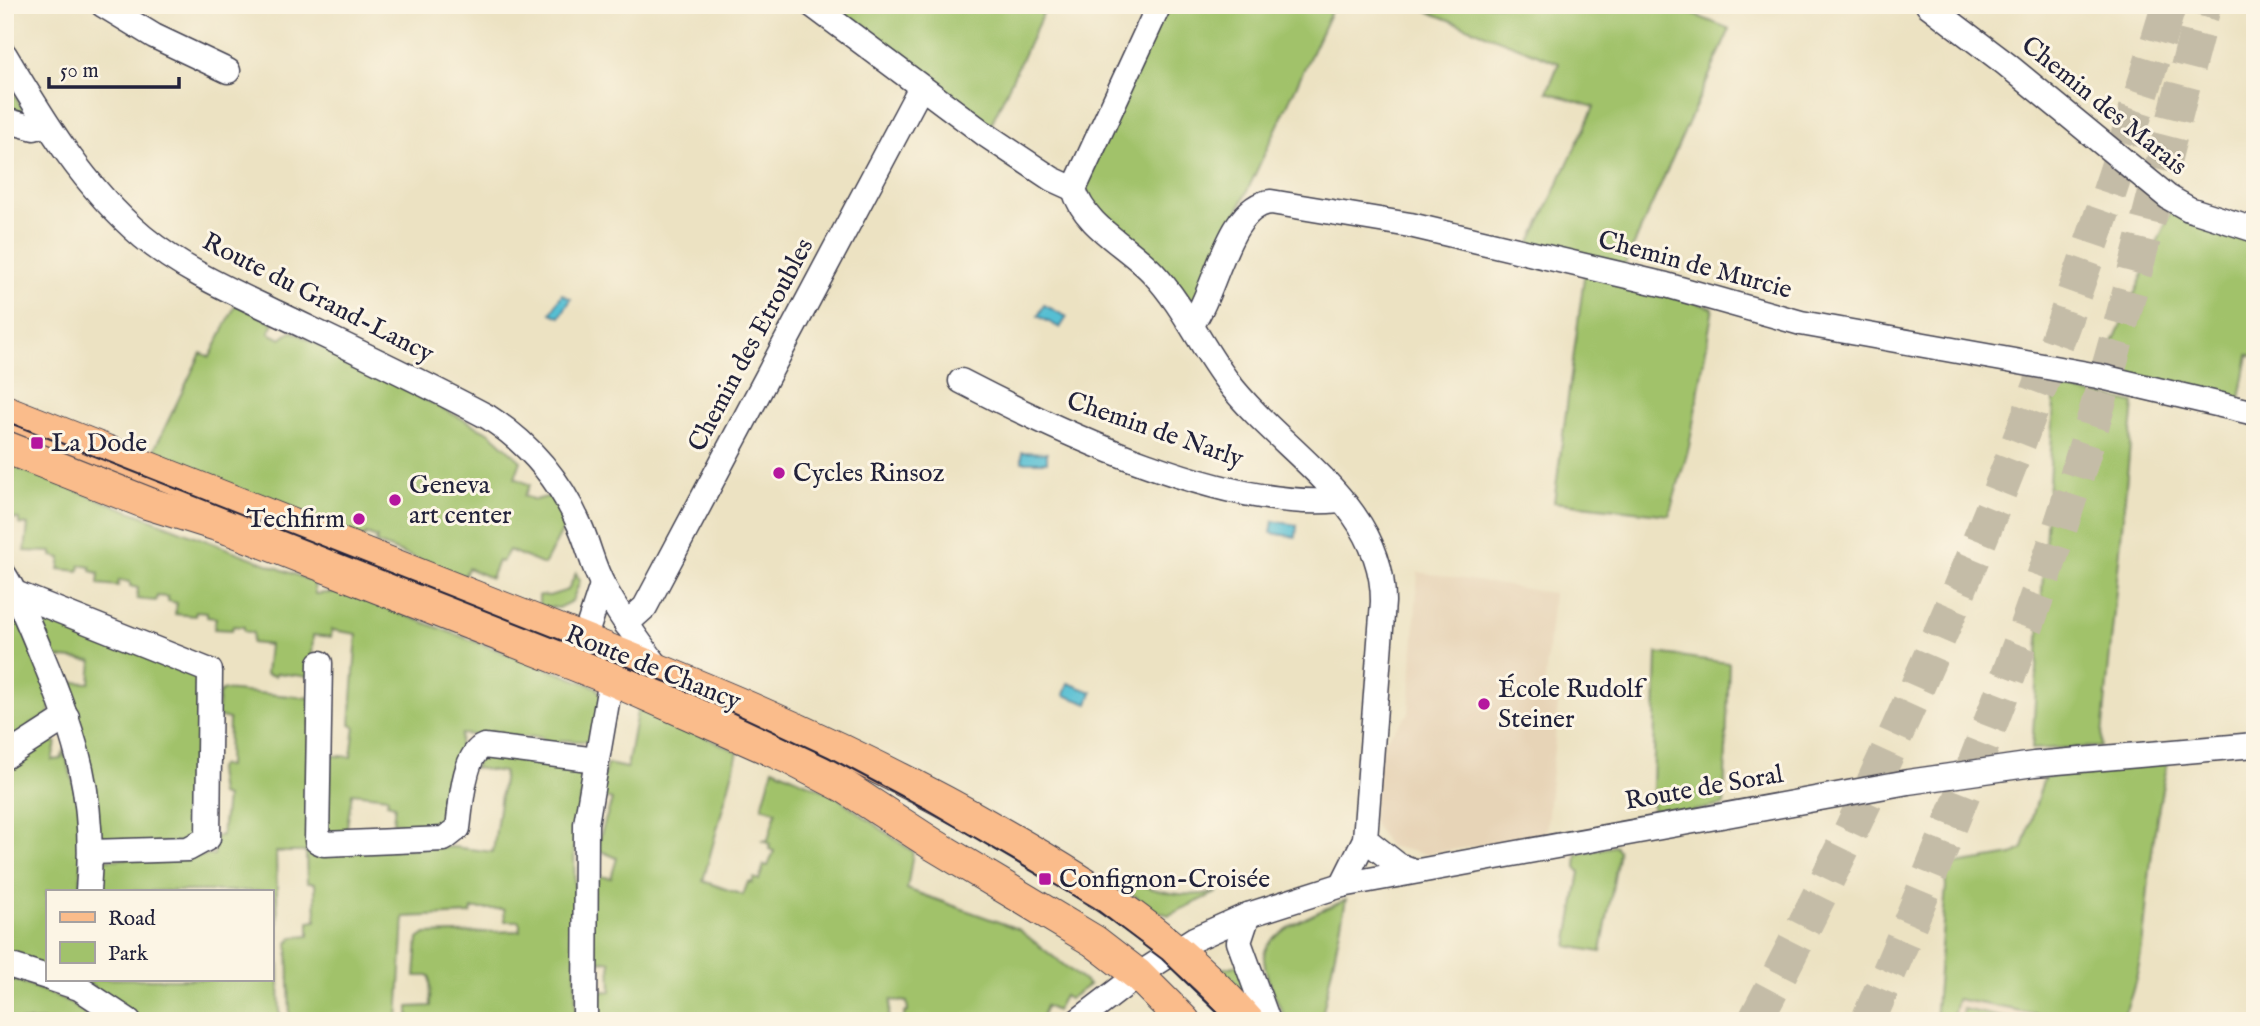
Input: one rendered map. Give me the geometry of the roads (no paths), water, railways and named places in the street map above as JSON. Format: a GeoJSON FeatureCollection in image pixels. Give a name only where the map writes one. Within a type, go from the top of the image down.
{"type":"FeatureCollection","features":[{"type":"Feature","properties":{"kind":"main road","name":"Route de Chancy"},"geometry":{"type":"LineString","coordinates":[[5,411],[662,671],[831,744],[956,807],[1111,899],[1177,949],[1248,1021]]}},
{"type":"Feature","properties":{"kind":"main road","name":"Route de Chancy"},"geometry":{"type":"LineString","coordinates":[[5,447],[147,503],[230,529],[602,676],[723,727],[845,787],[934,845],[1072,926],[1138,975],[1184,1021]]}},
{"type":"Feature","properties":{"kind":"street"},"geometry":{"type":"LineString","coordinates":[[103,5],[154,36],[228,71]]}},
{"type":"Feature","properties":{"kind":"street"},"geometry":{"type":"LineString","coordinates":[[812,5],[920,88],[1052,179],[1074,189],[1160,5]]}},
{"type":"Feature","properties":{"kind":"street","name":"Chemin des Marais"},"geometry":{"type":"LineString","coordinates":[[1928,5],[2006,64],[2168,197],[2210,217],[2255,230]]}},
{"type":"Feature","properties":{"kind":"street","name":"Route du Grand-Lancy"},"geometry":{"type":"LineString","coordinates":[[5,55],[45,124],[114,209],[159,250],[216,283],[476,411],[514,436],[542,463],[564,496],[581,528],[610,606],[662,671]]}},
{"type":"Feature","properties":{"kind":"street","name":"Chemin des Etroubles"},"geometry":{"type":"LineString","coordinates":[[610,606],[645,607],[920,88]]}},
{"type":"Feature","properties":{"kind":"street"},"geometry":{"type":"LineString","coordinates":[[5,120],[34,128],[45,124]]}},
{"type":"Feature","properties":{"kind":"street","name":"Chemin de Narly"},"geometry":{"type":"LineString","coordinates":[[1074,189],[1078,203],[1088,216],[1152,271],[1192,324],[1230,385],[1298,452],[1370,539],[1383,590],[1365,839],[1342,885]]}},
{"type":"Feature","properties":{"kind":"street","name":"Chemin de Murcie"},"geometry":{"type":"LineString","coordinates":[[1192,324],[1241,220],[1253,206],[1272,202],[1410,225],[1666,285],[1801,323],[1942,346],[2098,376],[2255,413]]}},
{"type":"Feature","properties":{"kind":"street","name":"Chemin de Narly"},"geometry":{"type":"LineString","coordinates":[[961,381],[1032,418],[1093,444],[1202,481],[1284,499],[1319,503],[1340,500]]}},
{"type":"Feature","properties":{"kind":"street"},"geometry":{"type":"LineString","coordinates":[[10,584],[67,717],[82,759],[88,789],[92,852],[88,890]]}},
{"type":"Feature","properties":{"kind":"street"},"geometry":{"type":"LineString","coordinates":[[10,584],[210,671],[208,838],[188,849],[92,852]]}},
{"type":"Feature","properties":{"kind":"street"},"geometry":{"type":"LineString","coordinates":[[585,1021],[584,852],[597,760],[602,676],[583,654],[584,640],[610,606]]}},
{"type":"Feature","properties":{"kind":"street"},"geometry":{"type":"LineString","coordinates":[[320,663],[317,841],[324,844],[444,839],[452,835],[458,828],[468,764],[473,754],[484,746],[597,760]]}},
{"type":"Feature","properties":{"kind":"street"},"geometry":{"type":"LineString","coordinates":[[5,757],[67,717]]}},
{"type":"Feature","properties":{"kind":"street","name":"Route de Soral"},"geometry":{"type":"LineString","coordinates":[[1078,1021],[1177,949],[1248,915],[1342,885],[1908,782],[2034,764],[2255,746]]}},
{"type":"Feature","properties":{"kind":"street"},"geometry":{"type":"LineString","coordinates":[[1365,839],[1398,865],[1414,871]]}},
{"type":"Feature","properties":{"kind":"street"},"geometry":{"type":"LineString","coordinates":[[1248,915],[1239,942],[1268,1021]]}},
{"type":"Feature","properties":{"kind":"street"},"geometry":{"type":"LineString","coordinates":[[5,964],[46,977]]}},
{"type":"Feature","properties":{"kind":"street"},"geometry":{"type":"LineString","coordinates":[[80,983],[129,1021]]}},
{"type":"Feature","properties":{"kind":"water"},"geometry":{"type":"Polygon","coordinates":[[[562,294],[571,299],[560,317],[551,313],[562,294]]]}},
{"type":"Feature","properties":{"kind":"water"},"geometry":{"type":"Polygon","coordinates":[[[1044,305],[1067,317],[1060,328],[1038,316],[1044,305]]]}},
{"type":"Feature","properties":{"kind":"water"},"geometry":{"type":"Polygon","coordinates":[[[1022,452],[1047,453],[1047,462],[1022,462],[1022,452]]]}},
{"type":"Feature","properties":{"kind":"water"},"geometry":{"type":"Polygon","coordinates":[[[1273,521],[1297,525],[1296,537],[1271,533],[1273,521]]]}},
{"type":"Feature","properties":{"kind":"water"},"geometry":{"type":"Polygon","coordinates":[[[1068,683],[1092,692],[1088,704],[1064,695],[1068,683]]]}},
{"type":"Feature","properties":{"kind":"tunnel"},"geometry":{"type":"LineString","coordinates":[[1755,1021],[1877,774],[1987,523],[2084,266],[2169,5]]}},
{"type":"Feature","properties":{"kind":"tunnel"},"geometry":{"type":"LineString","coordinates":[[1868,1021],[1931,874],[1990,725],[2070,499],[2108,370],[2204,5]]}},
{"type":"Feature","properties":{"kind":"tram line"},"geometry":{"type":"LineString","coordinates":[[5,421],[674,685],[828,757],[926,809],[1093,907],[1162,959],[1226,1021]]}},
{"type":"Feature","properties":{"kind":"place","name":"La Dode"},"geometry":{"type":"Point","coordinates":[37,443]}},
{"type":"Feature","properties":{"kind":"place","name":"Cycles Rinsoz"},"geometry":{"type":"Point","coordinates":[779,473]}},
{"type":"Feature","properties":{"kind":"place","name":"Geneva art center"},"geometry":{"type":"Point","coordinates":[395,500]}},
{"type":"Feature","properties":{"kind":"place","name":"Techfirm"},"geometry":{"type":"Point","coordinates":[359,519]}},
{"type":"Feature","properties":{"kind":"place","name":"École Rudolf Steiner"},"geometry":{"type":"Point","coordinates":[1484,704]}},
{"type":"Feature","properties":{"kind":"place","name":"Confignon-Croisée"},"geometry":{"type":"Point","coordinates":[1045,879]}}]}
